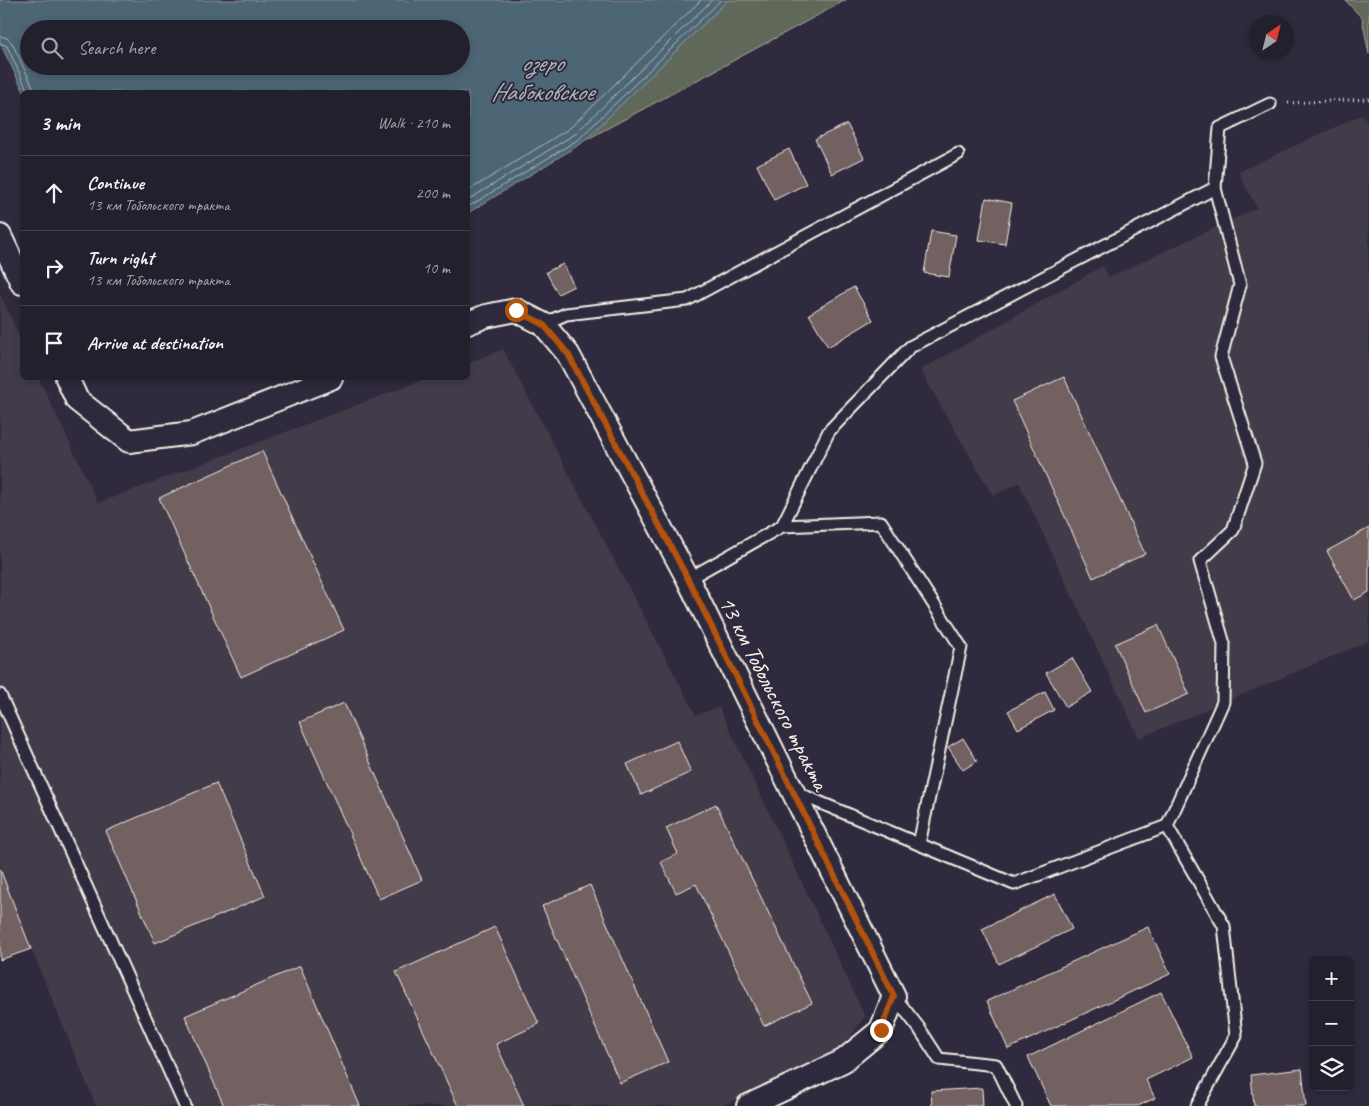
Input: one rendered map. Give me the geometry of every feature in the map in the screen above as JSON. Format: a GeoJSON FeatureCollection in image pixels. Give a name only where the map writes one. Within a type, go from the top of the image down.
{"type":"FeatureCollection","features":[{"type":"Feature","properties":{"kind":"street"},"geometry":{"type":"LineString","coordinates":[[0,236],[20,279]]}},
{"type":"Feature","properties":{"kind":"street","name":"13 км Тобольского тракта"},"geometry":{"type":"LineString","coordinates":[[470,322],[486,316],[516,310],[543,324],[568,354],[688,579],[795,792],[894,996]]}},
{"type":"Feature","properties":{"kind":"street"},"geometry":{"type":"LineString","coordinates":[[68,380],[77,400],[129,441],[192,433],[326,380]]}},
{"type":"Feature","properties":{"kind":"street"},"geometry":{"type":"LineString","coordinates":[[748,1106],[843,1061],[881,1030],[894,996]]}},
{"type":"Feature","properties":{"kind":"lane"},"geometry":{"type":"LineString","coordinates":[[795,792],[1014,884],[1167,826],[1224,702],[1224,644],[1200,561],[1233,530],[1255,463],[1221,357],[1240,285],[1215,188],[1220,128],[1270,104]]}},
{"type":"Feature","properties":{"kind":"lane"},"geometry":{"type":"LineString","coordinates":[[543,324],[566,314],[687,300],[958,154]]}},
{"type":"Feature","properties":{"kind":"lane"},"geometry":{"type":"LineString","coordinates":[[782,526],[829,431],[910,347],[1215,188]]}},
{"type":"Feature","properties":{"kind":"lane"},"geometry":{"type":"LineString","coordinates":[[688,579],[782,526],[881,522],[961,646],[920,844]]}},
{"type":"Feature","properties":{"kind":"lane"},"geometry":{"type":"LineString","coordinates":[[0,695],[185,1106]]}},
{"type":"Feature","properties":{"kind":"lane"},"geometry":{"type":"LineString","coordinates":[[1167,826],[1224,926],[1236,1036],[1197,1106]]}},
{"type":"Feature","properties":{"kind":"lane"},"geometry":{"type":"LineString","coordinates":[[894,996],[919,1028],[939,1059],[996,1065],[1016,1106]]}},
{"type":"Feature","properties":{"kind":"path"},"geometry":{"type":"LineString","coordinates":[[1270,104],[1369,99]]}},
{"type":"Feature","properties":{"kind":"shaded area"},"geometry":{"type":"Polygon","coordinates":[[[1361,115],[1369,123],[1369,641],[1139,738],[1019,483],[993,496],[920,370],[1103,266],[1109,277],[1257,208],[1238,172],[1361,115]]]}},
{"type":"Feature","properties":{"kind":"shaded area"},"geometry":{"type":"Polygon","coordinates":[[[0,294],[20,338],[20,380],[40,380],[98,503],[423,380],[470,380],[470,362],[503,349],[696,715],[719,707],[865,1016],[838,1055],[721,1106],[96,1106],[0,873],[0,294]]]}},
{"type":"Feature","properties":{"kind":"green space"},"geometry":{"type":"Polygon","coordinates":[[[728,0],[846,0],[582,142],[728,0]]]}},
{"type":"Feature","properties":{"kind":"green space"},"geometry":{"type":"Polygon","coordinates":[[[1345,0],[1369,0],[1369,54],[1362,18],[1345,0]]]}},
{"type":"Feature","properties":{"kind":"water","name":"озеро Набоковское"},"geometry":{"type":"Polygon","coordinates":[[[0,0],[728,0],[582,143],[470,212],[470,90],[23,90],[0,43],[0,0]]]}},
{"type":"Feature","properties":{"kind":"building"},"geometry":{"type":"Polygon","coordinates":[[[847,124],[864,158],[832,174],[815,139],[847,124]]]}},
{"type":"Feature","properties":{"kind":"building"},"geometry":{"type":"Polygon","coordinates":[[[789,149],[806,184],[774,200],[757,165],[789,149]]]}},
{"type":"Feature","properties":{"kind":"building"},"geometry":{"type":"Polygon","coordinates":[[[986,198],[1012,203],[1005,244],[979,240],[986,198]]]}},
{"type":"Feature","properties":{"kind":"building"},"geometry":{"type":"Polygon","coordinates":[[[931,231],[956,235],[949,277],[924,273],[931,231]]]}},
{"type":"Feature","properties":{"kind":"building"},"geometry":{"type":"Polygon","coordinates":[[[563,264],[574,286],[558,294],[546,272],[563,264]]]}},
{"type":"Feature","properties":{"kind":"building"},"geometry":{"type":"Polygon","coordinates":[[[854,287],[873,320],[828,347],[809,314],[854,287]]]}},
{"type":"Feature","properties":{"kind":"building"},"geometry":{"type":"Polygon","coordinates":[[[1064,377],[1145,554],[1093,578],[1012,401],[1064,377]]]}},
{"type":"Feature","properties":{"kind":"building"},"geometry":{"type":"Polygon","coordinates":[[[262,451],[344,630],[241,677],[159,498],[262,451]]]}},
{"type":"Feature","properties":{"kind":"building"},"geometry":{"type":"Polygon","coordinates":[[[1369,528],[1369,592],[1354,600],[1327,551],[1369,528]]]}},
{"type":"Feature","properties":{"kind":"building"},"geometry":{"type":"Polygon","coordinates":[[[1158,625],[1189,694],[1146,713],[1115,644],[1158,625]]]}},
{"type":"Feature","properties":{"kind":"building"},"geometry":{"type":"Polygon","coordinates":[[[1072,658],[1092,692],[1066,707],[1046,673],[1072,658]]]}},
{"type":"Feature","properties":{"kind":"building"},"geometry":{"type":"Polygon","coordinates":[[[1045,692],[1054,710],[1018,729],[1008,711],[1045,692]]]}},
{"type":"Feature","properties":{"kind":"building"},"geometry":{"type":"Polygon","coordinates":[[[344,703],[422,880],[379,899],[300,722],[344,703]]]}},
{"type":"Feature","properties":{"kind":"building"},"geometry":{"type":"Polygon","coordinates":[[[963,738],[977,761],[963,770],[948,747],[963,738]]]}},
{"type":"Feature","properties":{"kind":"building"},"geometry":{"type":"Polygon","coordinates":[[[677,741],[691,772],[641,795],[627,764],[677,741]]]}},
{"type":"Feature","properties":{"kind":"building"},"geometry":{"type":"Polygon","coordinates":[[[216,783],[265,896],[155,943],[106,831],[216,783]]]}},
{"type":"Feature","properties":{"kind":"building"},"geometry":{"type":"Polygon","coordinates":[[[716,804],[812,1003],[764,1026],[696,884],[676,893],[661,862],[678,854],[666,828],[716,804]]]}},
{"type":"Feature","properties":{"kind":"building"},"geometry":{"type":"Polygon","coordinates":[[[0,869],[31,949],[0,960],[0,869]]]}},
{"type":"Feature","properties":{"kind":"building"},"geometry":{"type":"Polygon","coordinates":[[[590,885],[668,1062],[620,1083],[542,906],[590,885]]]}},
{"type":"Feature","properties":{"kind":"building"},"geometry":{"type":"Polygon","coordinates":[[[1055,894],[1072,929],[999,964],[982,929],[1055,894]]]}},
{"type":"Feature","properties":{"kind":"building"},"geometry":{"type":"Polygon","coordinates":[[[495,927],[539,1024],[496,1044],[524,1106],[458,1106],[396,972],[495,927]]]}},
{"type":"Feature","properties":{"kind":"building"},"geometry":{"type":"Polygon","coordinates":[[[1148,927],[1170,974],[1008,1049],[987,1001],[1148,927]]]}},
{"type":"Feature","properties":{"kind":"building"},"geometry":{"type":"Polygon","coordinates":[[[300,966],[360,1106],[224,1106],[185,1016],[300,966]]]}},
{"type":"Feature","properties":{"kind":"building"},"geometry":{"type":"Polygon","coordinates":[[[1161,992],[1193,1057],[1146,1080],[1155,1098],[1138,1106],[1051,1106],[1028,1057],[1161,992]]]}},
{"type":"Feature","properties":{"kind":"building"},"geometry":{"type":"Polygon","coordinates":[[[1302,1069],[1306,1106],[1254,1106],[1251,1075],[1302,1069]]]}},
{"type":"Feature","properties":{"kind":"building"},"geometry":{"type":"Polygon","coordinates":[[[982,1088],[983,1106],[932,1106],[931,1091],[982,1088]]]}},
{"type":"Feature","properties":{"kind":"route"},"geometry":{"type":"LineString","coordinates":[[516,310],[543,324],[568,354],[688,579],[795,792],[894,996],[881,1030]]}}]}
